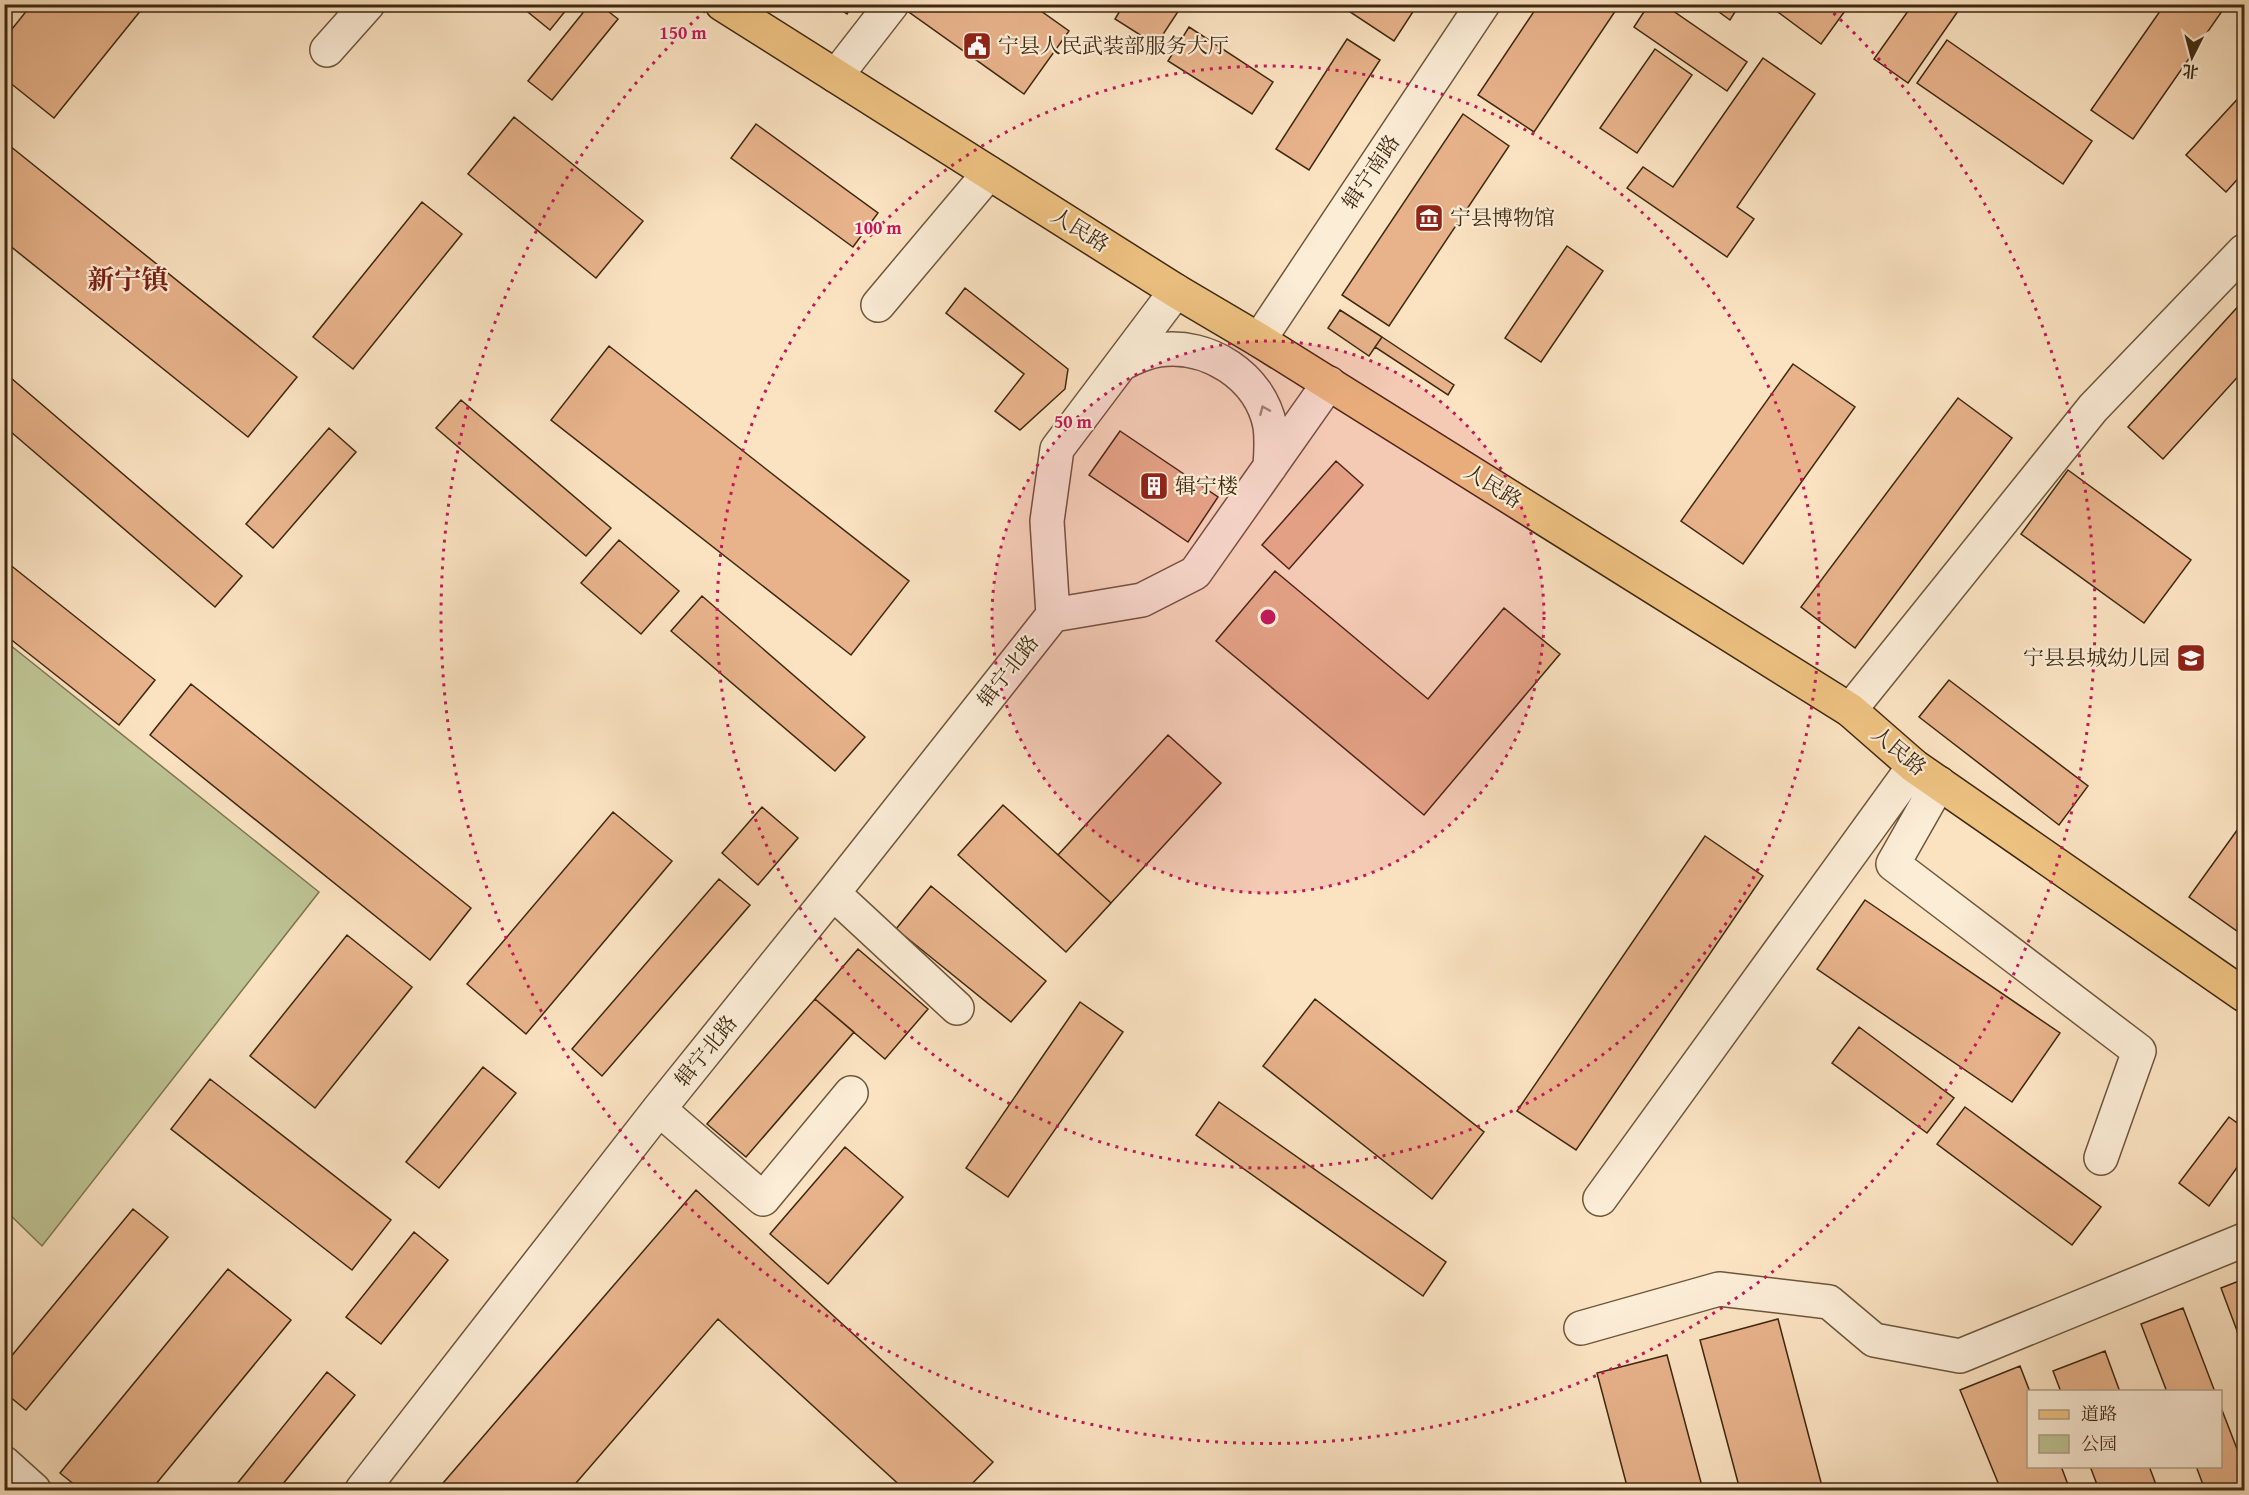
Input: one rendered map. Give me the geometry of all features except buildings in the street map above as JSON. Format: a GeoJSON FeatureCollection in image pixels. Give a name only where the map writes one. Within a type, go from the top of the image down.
{"type":"FeatureCollection","features":[{"type":"Feature","properties":{"kind":"main road","name":"人民路"},"geometry":{"type":"LineString","coordinates":[[722,4],[1176,291],[1329,383],[1850,710],[1927,775],[2244,995]]}},
{"type":"Feature","properties":{"kind":"street"},"geometry":{"type":"LineString","coordinates":[[327,50],[368,4]]}},
{"type":"Feature","properties":{"kind":"street"},"geometry":{"type":"LineString","coordinates":[[836,76],[892,4]]}},
{"type":"Feature","properties":{"kind":"street","name":"辑宁南路"},"geometry":{"type":"LineString","coordinates":[[1259,340],[1483,4]]}},
{"type":"Feature","properties":{"kind":"street"},"geometry":{"type":"LineString","coordinates":[[878,305],[988,173]]}},
{"type":"Feature","properties":{"kind":"street"},"geometry":{"type":"LineString","coordinates":[[1850,710],[2093,408],[2244,251]]}},
{"type":"Feature","properties":{"kind":"street","name":"辑宁北路"},"geometry":{"type":"LineString","coordinates":[[362,1491],[659,1109],[1053,615],[1047,521],[1057,449],[1176,291]]}},
{"type":"Feature","properties":{"kind":"street"},"geometry":{"type":"LineString","coordinates":[[1121,364],[1139,355],[1158,350],[1179,349],[1199,352],[1218,359],[1251,386],[1262,404],[1269,424],[1272,446],[1270,467]]}},
{"type":"Feature","properties":{"kind":"street","name":"辑宁北路"},"geometry":{"type":"LineString","coordinates":[[1053,615],[1142,600],[1195,573],[1329,383]]}},
{"type":"Feature","properties":{"kind":"street"},"geometry":{"type":"LineString","coordinates":[[1927,775],[1893,864],[2139,1051],[2101,1158]]}},
{"type":"Feature","properties":{"kind":"street"},"geometry":{"type":"LineString","coordinates":[[1600,1199],[1927,775]]}},
{"type":"Feature","properties":{"kind":"street"},"geometry":{"type":"LineString","coordinates":[[833,893],[957,1008]]}},
{"type":"Feature","properties":{"kind":"street"},"geometry":{"type":"LineString","coordinates":[[659,1109],[762,1199],[851,1093]]}},
{"type":"Feature","properties":{"kind":"street"},"geometry":{"type":"LineString","coordinates":[[1581,1328],[1719,1289],[1829,1302],[1874,1340],[1960,1356],[2244,1240]]}},
{"type":"Feature","properties":{"kind":"street"},"geometry":{"type":"LineString","coordinates":[[4,1463],[34,1491]]}},
{"type":"Feature","properties":{"kind":"green space"},"geometry":{"type":"Polygon","coordinates":[[[5,641],[319,892],[42,1246],[5,1210],[5,641]]]}},
{"type":"Feature","properties":{"kind":"place","name":"宁县人民武装部服务大厅"},"geometry":{"type":"Point","coordinates":[977,46]}},
{"type":"Feature","properties":{"kind":"place","name":"宁县博物馆"},"geometry":{"type":"Point","coordinates":[1429,218]}},
{"type":"Feature","properties":{"kind":"place","name":"辑宁楼"},"geometry":{"type":"Point","coordinates":[1154,486]}},
{"type":"Feature","properties":{"kind":"place","name":"宁县县城幼儿园"},"geometry":{"type":"Point","coordinates":[2191,658]}},
{"type":"Feature","properties":{"kind":"district","name":"新宁镇"},"geometry":{"type":"Point","coordinates":[128,280]}}]}
